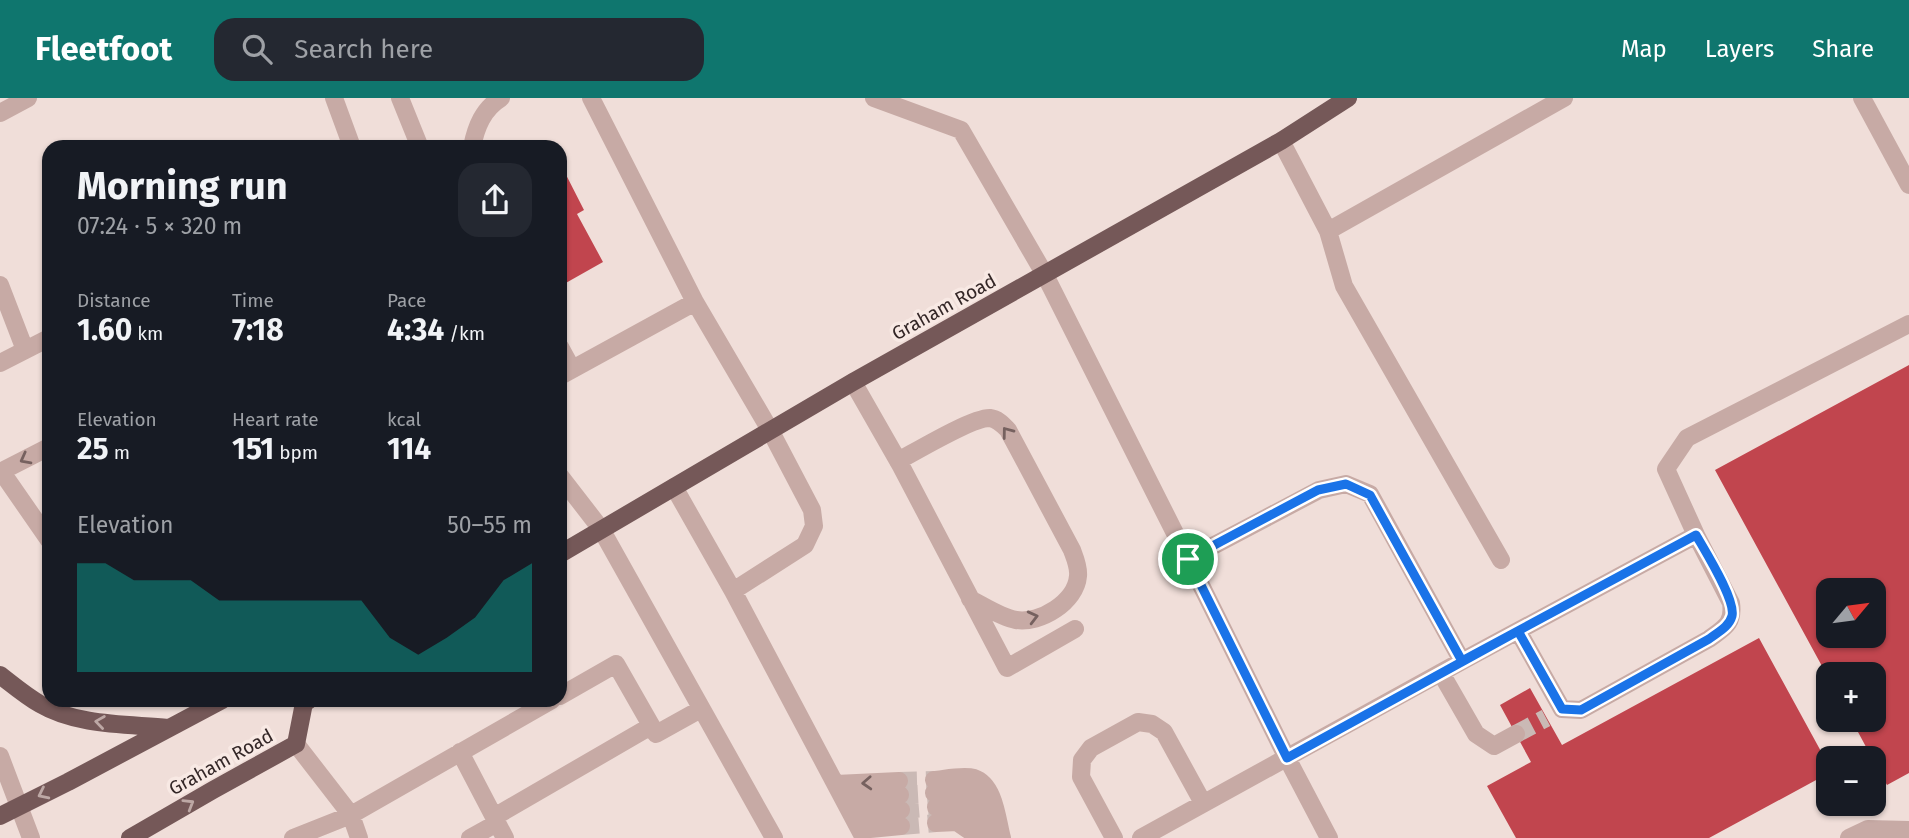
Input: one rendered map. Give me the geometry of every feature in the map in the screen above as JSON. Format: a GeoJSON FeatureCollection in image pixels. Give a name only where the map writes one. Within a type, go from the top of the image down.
{"type":"FeatureCollection","features":[{"type":"Feature","properties":{"kind":"main road","name":"Graham Road"},"geometry":{"type":"LineString","coordinates":[[567,550],[853,382],[1281,141],[1348,98]]}},
{"type":"Feature","properties":{"kind":"main road"},"geometry":{"type":"LineString","coordinates":[[0,676],[42,705]]}},
{"type":"Feature","properties":{"kind":"main road"},"geometry":{"type":"LineString","coordinates":[[46,707],[81,719],[168,728]]}},
{"type":"Feature","properties":{"kind":"main road"},"geometry":{"type":"LineString","coordinates":[[0,816],[208,707]]}},
{"type":"Feature","properties":{"kind":"main road","name":"Graham Road"},"geometry":{"type":"LineString","coordinates":[[130,838],[296,744],[302,707]]}},
{"type":"Feature","properties":{"kind":"street"},"geometry":{"type":"LineString","coordinates":[[0,113],[28,98]]}},
{"type":"Feature","properties":{"kind":"street"},"geometry":{"type":"LineString","coordinates":[[334,98],[349,140]]}},
{"type":"Feature","properties":{"kind":"street"},"geometry":{"type":"LineString","coordinates":[[400,98],[416,140]]}},
{"type":"Feature","properties":{"kind":"street"},"geometry":{"type":"LineString","coordinates":[[473,140],[480,119],[493,103],[501,98]]}},
{"type":"Feature","properties":{"kind":"street"},"geometry":{"type":"LineString","coordinates":[[591,98],[695,302],[771,430],[813,509],[814,526],[805,545],[733,591]]}},
{"type":"Feature","properties":{"kind":"street"},"geometry":{"type":"LineString","coordinates":[[874,98],[961,130],[1045,275],[1329,838]]}},
{"type":"Feature","properties":{"kind":"street"},"geometry":{"type":"LineString","coordinates":[[1328,231],[1564,98]]}},
{"type":"Feature","properties":{"kind":"street"},"geometry":{"type":"LineString","coordinates":[[1862,98],[1909,185]]}},
{"type":"Feature","properties":{"kind":"street"},"geometry":{"type":"LineString","coordinates":[[1281,141],[1328,231],[1344,286],[1501,560]]}},
{"type":"Feature","properties":{"kind":"street"},"geometry":{"type":"LineString","coordinates":[[0,285],[25,350]]}},
{"type":"Feature","properties":{"kind":"street"},"geometry":{"type":"LineString","coordinates":[[567,371],[695,302]]}},
{"type":"Feature","properties":{"kind":"street"},"geometry":{"type":"LineString","coordinates":[[1518,631],[1554,713],[1581,710],[1709,639],[1727,626],[1733,614],[1731,603],[1666,469],[1687,438],[1909,324]]}},
{"type":"Feature","properties":{"kind":"street"},"geometry":{"type":"LineString","coordinates":[[0,363],[42,342]]}},
{"type":"Feature","properties":{"kind":"street"},"geometry":{"type":"LineString","coordinates":[[853,382],[898,461],[1007,668],[1075,629]]}},
{"type":"Feature","properties":{"kind":"street"},"geometry":{"type":"LineString","coordinates":[[898,461],[976,421],[992,418],[1000,422],[1008,430],[1072,550],[1077,563],[1078,578],[1073,592],[1065,602],[1045,614],[1031,620],[1016,620],[970,598]]}},
{"type":"Feature","properties":{"kind":"street"},"geometry":{"type":"LineString","coordinates":[[42,451],[1,472],[42,530]]}},
{"type":"Feature","properties":{"kind":"street"},"geometry":{"type":"LineString","coordinates":[[1188,559],[1318,490],[1346,484],[1370,495],[1462,661]]}},
{"type":"Feature","properties":{"kind":"street"},"geometry":{"type":"LineString","coordinates":[[567,485],[601,529],[774,838]]}},
{"type":"Feature","properties":{"kind":"street"},"geometry":{"type":"LineString","coordinates":[[674,486],[851,813]]}},
{"type":"Feature","properties":{"kind":"street"},"geometry":{"type":"LineString","coordinates":[[1141,838],[1696,535]]}},
{"type":"Feature","properties":{"kind":"street"},"geometry":{"type":"LineString","coordinates":[[567,692],[616,664],[656,734],[701,709]]}},
{"type":"Feature","properties":{"kind":"street"},"geometry":{"type":"LineString","coordinates":[[1441,673],[1476,734],[1494,746],[1516,734]]}},
{"type":"Feature","properties":{"kind":"street"},"geometry":{"type":"LineString","coordinates":[[293,838],[351,816],[540,707]]}},
{"type":"Feature","properties":{"kind":"street"},"geometry":{"type":"LineString","coordinates":[[1114,838],[1081,777],[1082,760],[1091,748],[1138,722],[1152,724],[1164,732],[1203,803]]}},
{"type":"Feature","properties":{"kind":"street"},"geometry":{"type":"LineString","coordinates":[[470,838],[499,826],[651,726]]}},
{"type":"Feature","properties":{"kind":"street"},"geometry":{"type":"LineString","coordinates":[[296,744],[351,816],[359,838]]}},
{"type":"Feature","properties":{"kind":"street"},"geometry":{"type":"LineString","coordinates":[[460,752],[499,826]]}},
{"type":"Feature","properties":{"kind":"street"},"geometry":{"type":"LineString","coordinates":[[0,756],[32,838]]}},
{"type":"Feature","properties":{"kind":"street"},"geometry":{"type":"LineString","coordinates":[[935,801],[972,777],[982,783],[991,795],[1002,838]]}},
{"type":"Feature","properties":{"kind":"street"},"geometry":{"type":"LineString","coordinates":[[935,801],[966,792],[977,798],[984,807],[996,838]]}},
{"type":"Feature","properties":{"kind":"street"},"geometry":{"type":"LineString","coordinates":[[935,801],[957,822],[980,838]]}},
{"type":"Feature","properties":{"kind":"street"},"geometry":{"type":"LineString","coordinates":[[935,801],[972,810],[987,838]]}},
{"type":"Feature","properties":{"kind":"street"},"geometry":{"type":"LineString","coordinates":[[851,813],[900,803],[851,813]]}},
{"type":"Feature","properties":{"kind":"street"},"geometry":{"type":"LineString","coordinates":[[1849,838],[1868,829],[1909,830]]}},
{"type":"Feature","properties":{"kind":"building"},"geometry":{"type":"Polygon","coordinates":[[[567,177],[584,210],[577,214],[603,262],[567,282],[567,177]]]}},
{"type":"Feature","properties":{"kind":"building"},"geometry":{"type":"Polygon","coordinates":[[[1909,365],[1909,773],[1887,785],[1886,746],[1866,746],[1858,732],[1886,732],[1886,662],[1820,662],[1715,470],[1909,365]]]}},
{"type":"Feature","properties":{"kind":"building"},"geometry":{"type":"Polygon","coordinates":[[[1759,638],[1818,746],[1816,780],[1709,838],[1516,838],[1487,786],[1531,762],[1500,705],[1530,688],[1562,745],[1759,638]]]}},
{"type":"Feature","properties":{"kind":"tunnel"},"geometry":{"type":"LineString","coordinates":[[1516,734],[1546,718]]}},
{"type":"Feature","properties":{"kind":"tunnel"},"geometry":{"type":"LineString","coordinates":[[899,781],[934,780]]}},
{"type":"Feature","properties":{"kind":"tunnel"},"geometry":{"type":"LineString","coordinates":[[900,795],[934,793]]}},
{"type":"Feature","properties":{"kind":"tunnel"},"geometry":{"type":"LineString","coordinates":[[901,810],[936,807]]}},
{"type":"Feature","properties":{"kind":"tunnel"},"geometry":{"type":"LineString","coordinates":[[901,826],[936,823]]}},
{"type":"Feature","properties":{"kind":"route"},"geometry":{"type":"LineString","coordinates":[[1346,484],[1370,495],[1462,661],[1696,535],[1720,578],[1733,614],[1727,626],[1709,639],[1581,710],[1562,709],[1518,631],[1287,758],[1188,559],[1318,490],[1346,484]]}}]}
